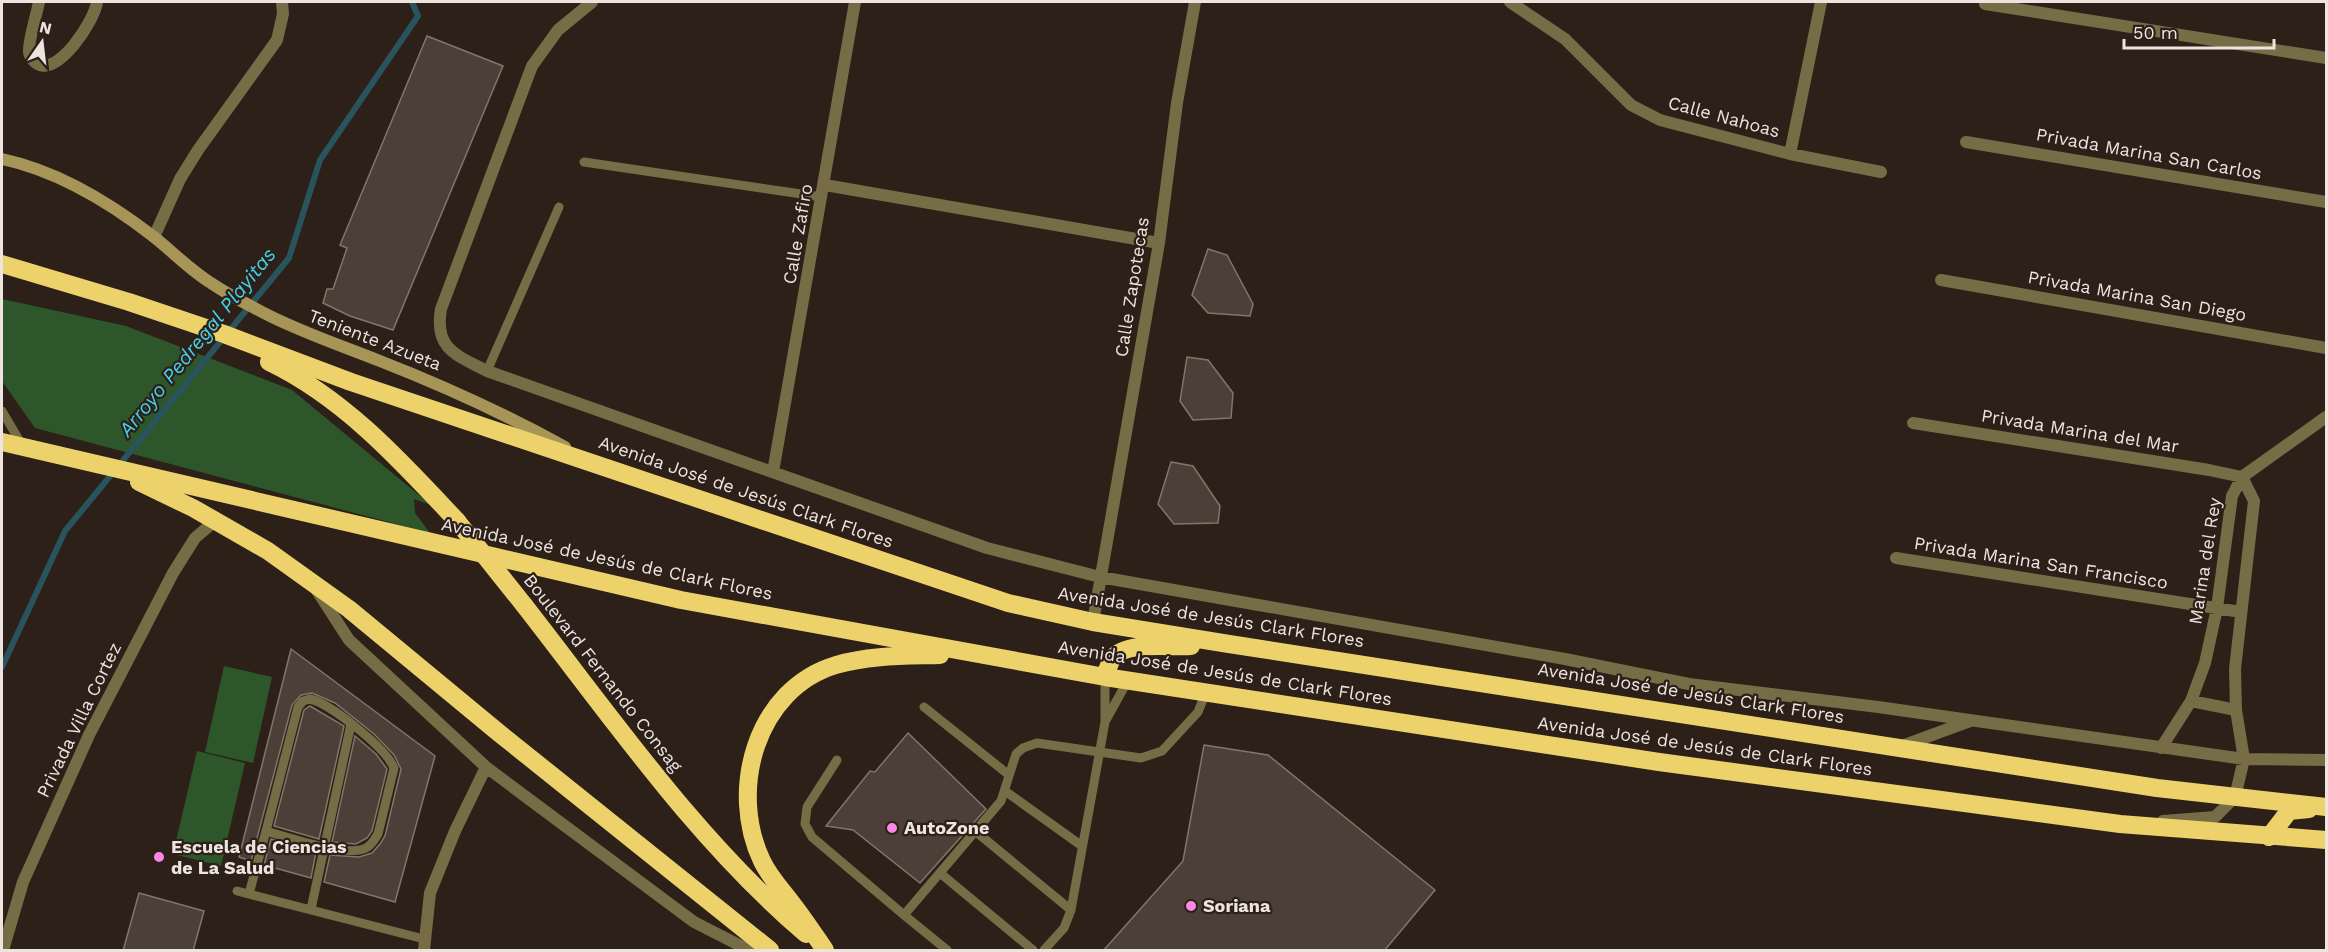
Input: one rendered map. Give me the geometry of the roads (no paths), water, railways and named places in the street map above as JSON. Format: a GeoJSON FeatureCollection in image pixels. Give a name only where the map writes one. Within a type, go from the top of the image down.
{"type":"FeatureCollection","features":[{"type":"Feature","properties":{"kind":"highway"},"geometry":{"type":"LineString","coordinates":[[3,264],[129,302]]}},
{"type":"Feature","properties":{"kind":"highway","name":"Avenida José de Jesús Clark Flores"},"geometry":{"type":"LineString","coordinates":[[129,302],[224,334],[351,382],[1008,603],[1093,622],[1229,644],[2157,788],[2324,807]]}},
{"type":"Feature","properties":{"kind":"highway","name":"Boulevard Fernando Consag"},"geometry":{"type":"LineString","coordinates":[[129,302],[288,371],[365,428],[393,453],[457,521],[699,829],[779,911],[826,950]]}},
{"type":"Feature","properties":{"kind":"highway"},"geometry":{"type":"LineString","coordinates":[[2,442],[128,474],[268,550],[350,609],[499,733],[770,951]]}},
{"type":"Feature","properties":{"kind":"highway","name":"Avenida José de Jesús de Clark Flores"},"geometry":{"type":"LineString","coordinates":[[128,474],[681,600],[1105,677],[1659,762],[2120,824],[2326,840]]}},
{"type":"Feature","properties":{"kind":"highway"},"geometry":{"type":"LineString","coordinates":[[1105,677],[1111,660],[1127,649],[1229,644]]}},
{"type":"Feature","properties":{"kind":"highway"},"geometry":{"type":"LineString","coordinates":[[826,950],[769,872],[762,860],[751,827],[747,797],[750,768],[755,748],[767,720],[787,693],[799,684],[836,665],[894,656],[975,654]]}},
{"type":"Feature","properties":{"kind":"highway"},"geometry":{"type":"LineString","coordinates":[[2269,837],[2289,811],[2324,807]]}},
{"type":"Feature","properties":{"kind":"street"},"geometry":{"type":"LineString","coordinates":[[39,2],[29,52],[34,62],[50,67],[57,62],[88,25],[96,11],[97,2]]}},
{"type":"Feature","properties":{"kind":"street"},"geometry":{"type":"LineString","coordinates":[[154,237],[180,179],[198,150],[277,40],[283,14],[282,2]]}},
{"type":"Feature","properties":{"kind":"street"},"geometry":{"type":"LineString","coordinates":[[592,2],[558,30],[532,66],[441,309],[438,323],[445,346],[454,354],[487,371],[987,548],[1100,578],[1565,659],[1689,684],[1971,720],[2244,759],[2326,760]]}},
{"type":"Feature","properties":{"kind":"street","name":"Calle Zafiro"},"geometry":{"type":"LineString","coordinates":[[773,472],[824,191],[855,2]]}},
{"type":"Feature","properties":{"kind":"street","name":"Calle Zapotecas"},"geometry":{"type":"LineString","coordinates":[[1093,622],[1159,243],[1177,104],[1195,2]]}},
{"type":"Feature","properties":{"kind":"street","name":"Calle Nahoas"},"geometry":{"type":"LineString","coordinates":[[1510,2],[1565,39],[1631,105],[1660,120],[1790,154],[1881,172]]}},
{"type":"Feature","properties":{"kind":"street"},"geometry":{"type":"LineString","coordinates":[[1790,154],[1821,2]]}},
{"type":"Feature","properties":{"kind":"street"},"geometry":{"type":"LineString","coordinates":[[1985,4],[2326,58]]}},
{"type":"Feature","properties":{"kind":"street","name":"Privada Marina San Carlos"},"geometry":{"type":"LineString","coordinates":[[1966,142],[2326,202]]}},
{"type":"Feature","properties":{"kind":"street","name":"Teniente Azueta"},"geometry":{"type":"LineString","coordinates":[[2,159],[62,178],[101,200],[154,237],[211,284],[264,313],[297,329],[451,389],[536,431],[592,463]]}},
{"type":"Feature","properties":{"kind":"street"},"geometry":{"type":"LineString","coordinates":[[824,191],[1159,243]]}},
{"type":"Feature","properties":{"kind":"street","name":"Privada Marina San Diego"},"geometry":{"type":"LineString","coordinates":[[1941,280],[2326,348]]}},
{"type":"Feature","properties":{"kind":"street"},"geometry":{"type":"LineString","coordinates":[[2242,477],[2326,417]]}},
{"type":"Feature","properties":{"kind":"street","name":"Privada Marina del Mar"},"geometry":{"type":"LineString","coordinates":[[1913,423],[2242,477]]}},
{"type":"Feature","properties":{"kind":"street","name":"Marina del Rey"},"geometry":{"type":"LineString","coordinates":[[2161,748],[2191,701],[2205,663],[2217,608],[2232,496],[2242,477]]}},
{"type":"Feature","properties":{"kind":"street","name":"Marina del Rey"},"geometry":{"type":"LineString","coordinates":[[2242,477],[2254,501],[2235,669],[2236,710],[2244,759]]}},
{"type":"Feature","properties":{"kind":"street","name":"Privada Villa Cortez"},"geometry":{"type":"LineString","coordinates":[[3,951],[23,882],[88,735],[174,573],[195,538],[216,520]]}},
{"type":"Feature","properties":{"kind":"street","name":"Privada Marina San Francisco"},"geometry":{"type":"LineString","coordinates":[[1896,558],[2241,612]]}},
{"type":"Feature","properties":{"kind":"street"},"geometry":{"type":"LineString","coordinates":[[310,581],[349,640],[486,767],[694,922],[749,951]]}},
{"type":"Feature","properties":{"kind":"street"},"geometry":{"type":"LineString","coordinates":[[2191,701],[2236,710]]}},
{"type":"Feature","properties":{"kind":"street"},"geometry":{"type":"LineString","coordinates":[[1899,747],[1971,720]]}},
{"type":"Feature","properties":{"kind":"street"},"geometry":{"type":"LineString","coordinates":[[2120,824],[2216,817],[2235,797],[2244,759]]}},
{"type":"Feature","properties":{"kind":"street"},"geometry":{"type":"LineString","coordinates":[[424,945],[430,893],[455,831],[486,767]]}},
{"type":"Feature","properties":{"kind":"lane"},"geometry":{"type":"LineString","coordinates":[[584,162],[824,191]]}},
{"type":"Feature","properties":{"kind":"lane"},"geometry":{"type":"LineString","coordinates":[[487,371],[559,207]]}},
{"type":"Feature","properties":{"kind":"lane"},"geometry":{"type":"LineString","coordinates":[[2,411],[23,446]]}},
{"type":"Feature","properties":{"kind":"lane"},"geometry":{"type":"LineString","coordinates":[[1044,951],[1064,928],[1071,910],[1105,722],[1105,677]]}},
{"type":"Feature","properties":{"kind":"lane"},"geometry":{"type":"LineString","coordinates":[[1105,722],[1128,680]]}},
{"type":"Feature","properties":{"kind":"lane"},"geometry":{"type":"LineString","coordinates":[[904,915],[1001,801],[1016,754],[1023,748],[1037,743],[1141,758],[1162,751],[1198,712],[1206,692]]}},
{"type":"Feature","properties":{"kind":"lane"},"geometry":{"type":"LineString","coordinates":[[249,894],[298,707],[303,701],[310,699],[321,701],[386,754],[394,768],[378,834],[365,849],[353,852],[324,847],[266,831]]}},
{"type":"Feature","properties":{"kind":"lane"},"geometry":{"type":"LineString","coordinates":[[924,707],[1009,775]]}},
{"type":"Feature","properties":{"kind":"lane"},"geometry":{"type":"LineString","coordinates":[[311,909],[351,724]]}},
{"type":"Feature","properties":{"kind":"lane"},"geometry":{"type":"LineString","coordinates":[[837,760],[807,807],[805,824],[812,837],[947,951]]}},
{"type":"Feature","properties":{"kind":"lane"},"geometry":{"type":"LineString","coordinates":[[1005,791],[1083,846]]}},
{"type":"Feature","properties":{"kind":"lane"},"geometry":{"type":"LineString","coordinates":[[975,831],[1071,910]]}},
{"type":"Feature","properties":{"kind":"lane"},"geometry":{"type":"LineString","coordinates":[[940,873],[1033,951]]}},
{"type":"Feature","properties":{"kind":"lane"},"geometry":{"type":"LineString","coordinates":[[237,891],[311,909],[424,945]]}},
{"type":"Feature","properties":{"kind":"waterway","name":"Arroyo Pedregal Playitas"},"geometry":{"type":"LineString","coordinates":[[2,667],[65,531],[289,258],[320,160],[418,16],[412,2]]}},
{"type":"Feature","properties":{"kind":"place","name":"AutoZone"},"geometry":{"type":"Point","coordinates":[892,828]}},
{"type":"Feature","properties":{"kind":"place","name":"Escuela de Ciencias de La Salud"},"geometry":{"type":"Point","coordinates":[159,857]}},
{"type":"Feature","properties":{"kind":"place","name":"Soriana"},"geometry":{"type":"Point","coordinates":[1191,906]}}]}
